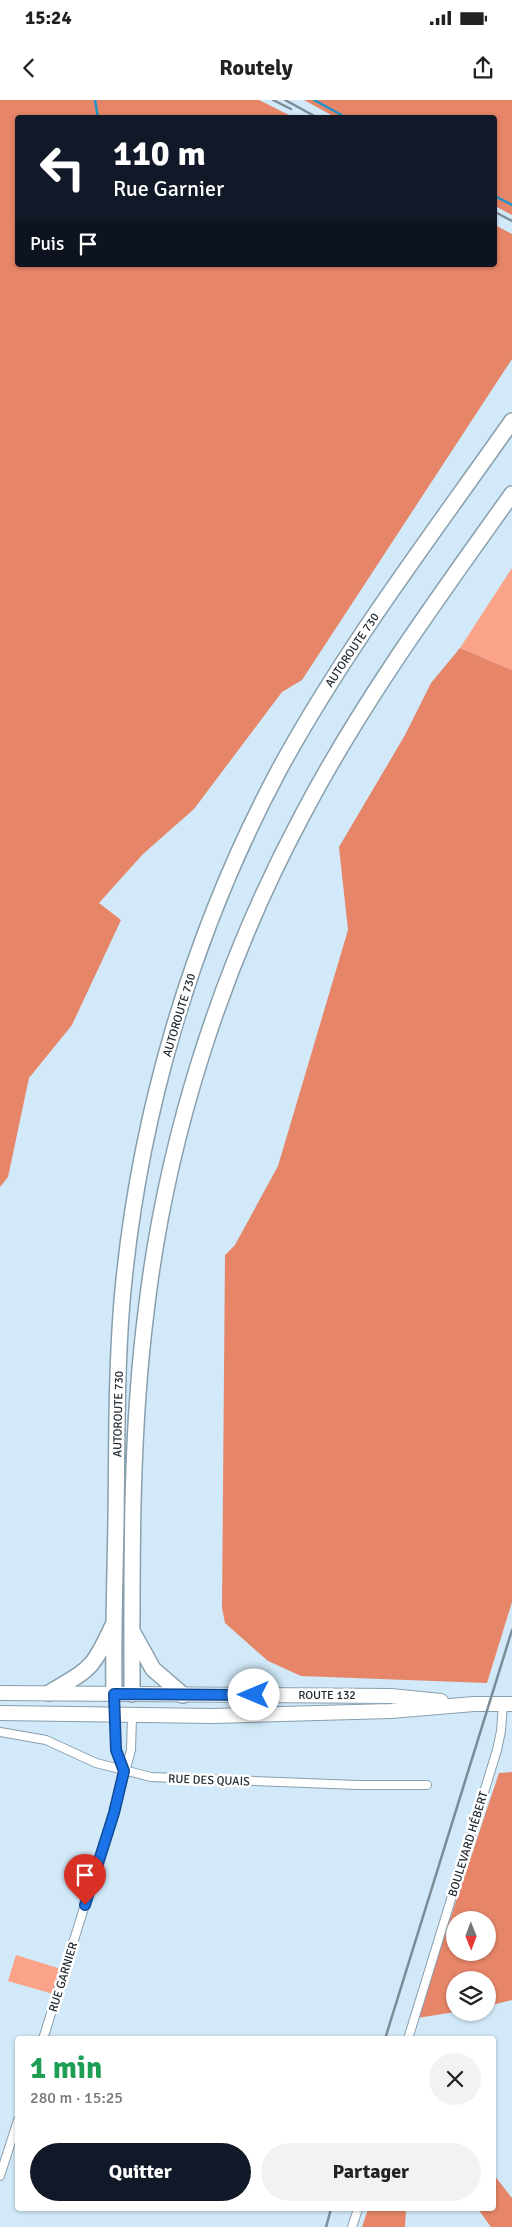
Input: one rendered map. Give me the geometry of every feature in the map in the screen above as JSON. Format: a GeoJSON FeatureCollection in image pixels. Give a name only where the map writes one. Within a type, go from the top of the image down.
{"type":"FeatureCollection","features":[{"type":"Feature","properties":{"kind":"highway","name":"AUTOROUTE 730"},"geometry":{"type":"LineString","coordinates":[[114,1694],[118,1388],[126,1264],[134,1208],[150,1124],[168,1050],[187,988],[210,924],[242,846],[267,793],[306,722],[356,644],[512,421]]}},
{"type":"Feature","properties":{"kind":"highway","name":"AUTOROUTE 730"},"geometry":{"type":"LineString","coordinates":[[132,1694],[135,1439],[148,1294],[171,1172],[187,1108],[212,1027],[232,970],[265,891],[296,826],[335,754],[406,643],[512,494]]}},
{"type":"Feature","properties":{"kind":"highway"},"geometry":{"type":"LineString","coordinates":[[49,1693],[81,1675],[91,1667],[99,1655],[115,1621]]}},
{"type":"Feature","properties":{"kind":"highway"},"geometry":{"type":"LineString","coordinates":[[132,1630],[153,1669],[183,1695]]}},
{"type":"Feature","properties":{"kind":"highway","name":"ROUTE 132"},"geometry":{"type":"LineString","coordinates":[[0,1693],[391,1696],[474,1704]]}},
{"type":"Feature","properties":{"kind":"highway"},"geometry":{"type":"LineString","coordinates":[[114,1694],[115,1715]]}},
{"type":"Feature","properties":{"kind":"highway"},"geometry":{"type":"LineString","coordinates":[[132,1694],[132,1716]]}},
{"type":"Feature","properties":{"kind":"highway","name":"ROUTE 132"},"geometry":{"type":"LineString","coordinates":[[0,1714],[207,1716],[392,1711],[474,1704],[508,1704]]}},
{"type":"Feature","properties":{"kind":"street","name":"BOULEVARD HÉBERT"},"geometry":{"type":"LineString","coordinates":[[409,2036],[497,1750],[508,1704]]}},
{"type":"Feature","properties":{"kind":"street"},"geometry":{"type":"LineString","coordinates":[[115,1715],[116,1750],[124,1771]]}},
{"type":"Feature","properties":{"kind":"street","name":"RUE GARNIER"},"geometry":{"type":"LineString","coordinates":[[44,2036],[114,1813],[131,1750],[132,1716]]}},
{"type":"Feature","properties":{"kind":"street","name":"RUE DES QUAIS"},"geometry":{"type":"LineString","coordinates":[[0,1732],[12,1732],[46,1740],[89,1760],[151,1777],[357,1785],[427,1785]]}},
{"type":"Feature","properties":{"kind":"street"},"geometry":{"type":"LineString","coordinates":[[0,2176],[15,2129]]}},
{"type":"Feature","properties":{"kind":"street"},"geometry":{"type":"LineString","coordinates":[[352,2227],[357,2211]]}},
{"type":"Feature","properties":{"kind":"shaded area"},"geometry":{"type":"Polygon","coordinates":[[[0,100],[259,100],[289,115],[15,115],[15,267],[497,267],[497,226],[512,234],[512,359],[302,680],[282,692],[194,809],[143,854],[99,903],[121,920],[72,1025],[29,1078],[8,1177],[0,1187],[0,100]]]}},
{"type":"Feature","properties":{"kind":"shaded area"},"geometry":{"type":"Polygon","coordinates":[[[304,100],[512,100],[512,215],[497,207],[497,115],[331,115],[304,100]]]}},
{"type":"Feature","properties":{"kind":"shaded area"},"geometry":{"type":"Polygon","coordinates":[[[512,568],[512,670],[460,648],[512,568]]]}},
{"type":"Feature","properties":{"kind":"shaded area"},"geometry":{"type":"Polygon","coordinates":[[[460,648],[512,670],[512,1602],[487,1683],[301,1676],[268,1661],[225,1623],[222,1608],[225,1255],[235,1245],[278,1166],[348,930],[339,847],[405,735],[431,683],[460,648]]]}},
{"type":"Feature","properties":{"kind":"shaded area"},"geometry":{"type":"Polygon","coordinates":[[[512,1772],[512,2000],[496,2004],[496,1971],[446,1971],[446,2013],[417,2018],[446,1931],[446,1961],[496,1961],[496,1911],[453,1911],[499,1773],[512,1772]]]}},
{"type":"Feature","properties":{"kind":"shaded area"},"geometry":{"type":"Polygon","coordinates":[[[16,1955],[61,1969],[53,1994],[8,1981],[16,1955]]]}},
{"type":"Feature","properties":{"kind":"shaded area"},"geometry":{"type":"Polygon","coordinates":[[[496,2178],[512,2198],[512,2227],[491,2227],[479,2211],[496,2211],[496,2178]]]}},
{"type":"Feature","properties":{"kind":"shaded area"},"geometry":{"type":"Polygon","coordinates":[[[367,2211],[406,2211],[405,2227],[362,2227],[367,2211]]]}},
{"type":"Feature","properties":{"kind":"waterway"},"geometry":{"type":"LineString","coordinates":[[95,100],[98,115]]}},
{"type":"Feature","properties":{"kind":"waterway"},"geometry":{"type":"LineString","coordinates":[[314,100],[342,115]]}},
{"type":"Feature","properties":{"kind":"waterway"},"geometry":{"type":"LineString","coordinates":[[497,197],[512,205]]}},
{"type":"Feature","properties":{"kind":"railway"},"geometry":{"type":"LineString","coordinates":[[273,100],[291,109]]}},
{"type":"Feature","properties":{"kind":"railway"},"geometry":{"type":"LineString","coordinates":[[285,100],[312,115]]}},
{"type":"Feature","properties":{"kind":"railway"},"geometry":{"type":"LineString","coordinates":[[497,213],[512,221]]}},
{"type":"Feature","properties":{"kind":"railway"},"geometry":{"type":"LineString","coordinates":[[386,2036],[512,1630]]}},
{"type":"Feature","properties":{"kind":"railway"},"geometry":{"type":"LineString","coordinates":[[326,2227],[330,2211]]}},
{"type":"Feature","properties":{"kind":"route"},"geometry":{"type":"LineString","coordinates":[[85,1905],[114,1813],[124,1771],[116,1750],[114,1694],[254,1695]]}}]}
